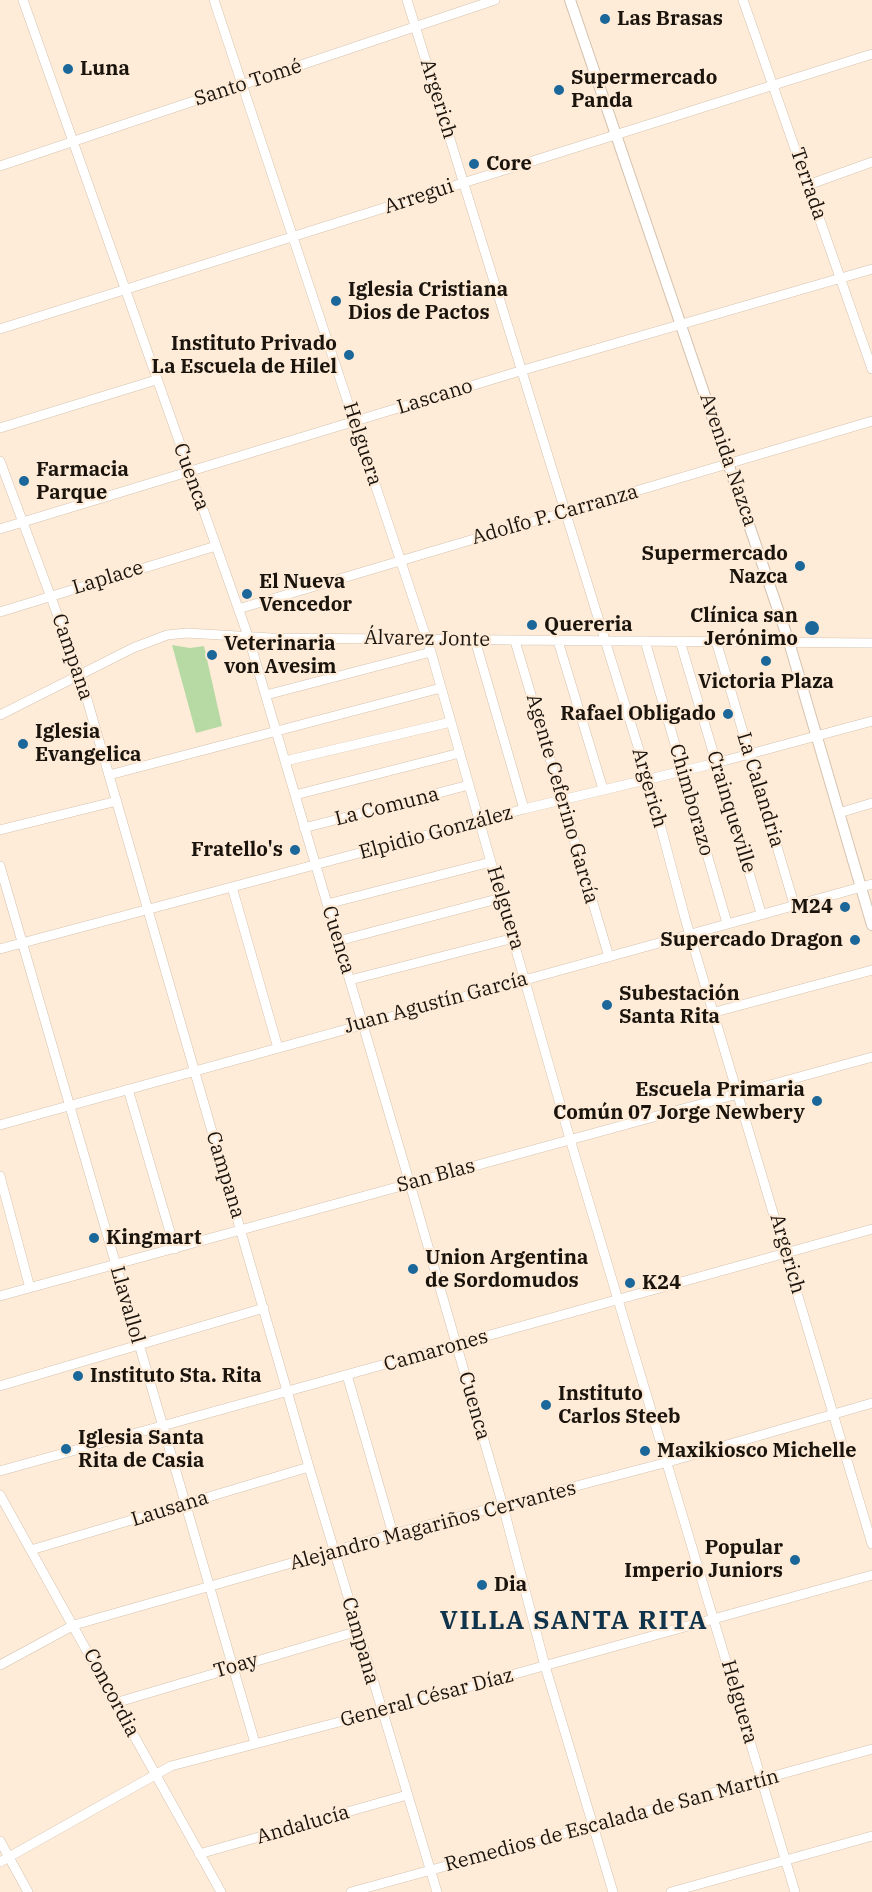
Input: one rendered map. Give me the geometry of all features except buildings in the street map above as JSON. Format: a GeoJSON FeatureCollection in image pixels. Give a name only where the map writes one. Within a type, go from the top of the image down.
{"type":"FeatureCollection","features":[{"type":"Feature","properties":{"kind":"main road","name":"Avenida Nazca"},"geometry":{"type":"LineString","coordinates":[[570,0],[789,642],[839,813],[867,885],[872,925]]}},
{"type":"Feature","properties":{"kind":"street","name":"Cuenca"},"geometry":{"type":"LineString","coordinates":[[23,0],[248,636],[410,1184],[503,1506],[545,1666],[613,1892]]}},
{"type":"Feature","properties":{"kind":"street","name":"Helguera"},"geometry":{"type":"LineString","coordinates":[[214,0],[431,652],[526,978],[570,1139],[621,1301],[795,1892]]}},
{"type":"Feature","properties":{"kind":"street","name":"Argerich"},"geometry":{"type":"LineString","coordinates":[[407,0],[603,643],[648,779],[690,933],[872,1544]]}},
{"type":"Feature","properties":{"kind":"street","name":"Santo Tomé"},"geometry":{"type":"LineString","coordinates":[[0,166],[495,0]]}},
{"type":"Feature","properties":{"kind":"street","name":"Terrada"},"geometry":{"type":"LineString","coordinates":[[743,0],[841,279],[868,345],[872,369]]}},
{"type":"Feature","properties":{"kind":"street","name":"Arregui"},"geometry":{"type":"LineString","coordinates":[[0,329],[872,54]]}},
{"type":"Feature","properties":{"kind":"street"},"geometry":{"type":"LineString","coordinates":[[808,185],[872,162]]}},
{"type":"Feature","properties":{"kind":"street","name":"Lascano"},"geometry":{"type":"LineString","coordinates":[[0,529],[520,371],[872,269]]}},
{"type":"Feature","properties":{"kind":"street"},"geometry":{"type":"LineString","coordinates":[[0,428],[156,380]]}},
{"type":"Feature","properties":{"kind":"street","name":"Adolfo P. Carranza"},"geometry":{"type":"LineString","coordinates":[[238,609],[872,421]]}},
{"type":"Feature","properties":{"kind":"street","name":"Campana"},"geometry":{"type":"LineString","coordinates":[[0,461],[80,675],[309,1467],[437,1892]]}},
{"type":"Feature","properties":{"kind":"street","name":"Laplace"},"geometry":{"type":"LineString","coordinates":[[0,612],[216,546]]}},
{"type":"Feature","properties":{"kind":"street","name":"Álvarez Jonte"},"geometry":{"type":"LineString","coordinates":[[0,715],[133,648],[167,634],[603,643],[716,641],[872,643]]}},
{"type":"Feature","properties":{"kind":"street"},"geometry":{"type":"LineString","coordinates":[[475,640],[524,809]]}},
{"type":"Feature","properties":{"kind":"street","name":"Agente Ceferino García"},"geometry":{"type":"LineString","coordinates":[[515,640],[609,957]]}},
{"type":"Feature","properties":{"kind":"street","name":"Chimborazo"},"geometry":{"type":"LineString","coordinates":[[645,641],[727,923]]}},
{"type":"Feature","properties":{"kind":"street","name":"Crainqueville"},"geometry":{"type":"LineString","coordinates":[[680,641],[761,913]]}},
{"type":"Feature","properties":{"kind":"street","name":"La Calandria"},"geometry":{"type":"LineString","coordinates":[[716,641],[794,904]]}},
{"type":"Feature","properties":{"kind":"street"},"geometry":{"type":"LineString","coordinates":[[558,642],[603,789]]}},
{"type":"Feature","properties":{"kind":"street"},"geometry":{"type":"LineString","coordinates":[[266,695],[431,652]]}},
{"type":"Feature","properties":{"kind":"street"},"geometry":{"type":"LineString","coordinates":[[109,775],[441,688]]}},
{"type":"Feature","properties":{"kind":"street","name":"Elpidio González"},"geometry":{"type":"LineString","coordinates":[[0,949],[232,886],[480,823],[524,809],[716,763],[872,721]]}},
{"type":"Feature","properties":{"kind":"street"},"geometry":{"type":"LineString","coordinates":[[285,761],[451,722]]}},
{"type":"Feature","properties":{"kind":"street"},"geometry":{"type":"LineString","coordinates":[[295,795],[460,753]]}},
{"type":"Feature","properties":{"kind":"street","name":"La Comuna"},"geometry":{"type":"LineString","coordinates":[[304,828],[470,785]]}},
{"type":"Feature","properties":{"kind":"street"},"geometry":{"type":"LineString","coordinates":[[0,830],[117,801]]}},
{"type":"Feature","properties":{"kind":"street"},"geometry":{"type":"LineString","coordinates":[[839,813],[872,803]]}},
{"type":"Feature","properties":{"kind":"street"},"geometry":{"type":"LineString","coordinates":[[327,904],[491,862]]}},
{"type":"Feature","properties":{"kind":"street","name":"Llavallol"},"geometry":{"type":"LineString","coordinates":[[0,866],[255,1743]]}},
{"type":"Feature","properties":{"kind":"street","name":"Juan Agustín García"},"geometry":{"type":"LineString","coordinates":[[0,1125],[867,885]]}},
{"type":"Feature","properties":{"kind":"street"},"geometry":{"type":"LineString","coordinates":[[232,886],[278,1048]]}},
{"type":"Feature","properties":{"kind":"street"},"geometry":{"type":"LineString","coordinates":[[338,941],[501,898]]}},
{"type":"Feature","properties":{"kind":"street"},"geometry":{"type":"LineString","coordinates":[[350,980],[514,938]]}},
{"type":"Feature","properties":{"kind":"street"},"geometry":{"type":"LineString","coordinates":[[715,1012],[872,970]]}},
{"type":"Feature","properties":{"kind":"street","name":"San Blas"},"geometry":{"type":"LineString","coordinates":[[0,1296],[410,1184],[738,1091],[872,1057]]}},
{"type":"Feature","properties":{"kind":"street"},"geometry":{"type":"LineString","coordinates":[[128,1089],[175,1249]]}},
{"type":"Feature","properties":{"kind":"street"},"geometry":{"type":"LineString","coordinates":[[0,1176],[30,1288]]}},
{"type":"Feature","properties":{"kind":"street","name":"Camarones"},"geometry":{"type":"LineString","coordinates":[[0,1471],[163,1424],[347,1376],[872,1230]]}},
{"type":"Feature","properties":{"kind":"street"},"geometry":{"type":"LineString","coordinates":[[0,1386],[264,1308]]}},
{"type":"Feature","properties":{"kind":"street"},"geometry":{"type":"LineString","coordinates":[[347,1376],[393,1534]]}},
{"type":"Feature","properties":{"kind":"street","name":"Alejandro Magariños Cervantes"},"geometry":{"type":"LineString","coordinates":[[0,1665],[74,1625],[393,1534],[668,1462],[872,1404]]}},
{"type":"Feature","properties":{"kind":"street","name":"Lausana"},"geometry":{"type":"LineString","coordinates":[[31,1550],[309,1467]]}},
{"type":"Feature","properties":{"kind":"street","name":"Concordia"},"geometry":{"type":"LineString","coordinates":[[0,1495],[221,1892]]}},
{"type":"Feature","properties":{"kind":"street","name":"General César Díaz"},"geometry":{"type":"LineString","coordinates":[[4,1859],[171,1766],[381,1712],[872,1575]]}},
{"type":"Feature","properties":{"kind":"street","name":"Toay"},"geometry":{"type":"LineString","coordinates":[[115,1703],[233,1666],[358,1631]]}},
{"type":"Feature","properties":{"kind":"street","name":"Remedios de Escalada de San Martín"},"geometry":{"type":"LineString","coordinates":[[351,1892],[872,1749]]}},
{"type":"Feature","properties":{"kind":"street","name":"Andalucía"},"geometry":{"type":"LineString","coordinates":[[199,1854],[407,1795]]}},
{"type":"Feature","properties":{"kind":"street"},"geometry":{"type":"LineString","coordinates":[[671,1892],[872,1836]]}},
{"type":"Feature","properties":{"kind":"street"},"geometry":{"type":"LineString","coordinates":[[0,1840],[4,1859],[28,1892]]}},
{"type":"Feature","properties":{"kind":"green space"},"geometry":{"type":"Polygon","coordinates":[[[172,645],[190,648],[204,646],[222,726],[196,733],[172,645]]]}},
{"type":"Feature","properties":{"kind":"place","name":"Las Brasas"},"geometry":{"type":"Point","coordinates":[605,19]}},
{"type":"Feature","properties":{"kind":"place","name":"Luna"},"geometry":{"type":"Point","coordinates":[68,69]}},
{"type":"Feature","properties":{"kind":"place","name":"Supermercado Panda"},"geometry":{"type":"Point","coordinates":[559,90]}},
{"type":"Feature","properties":{"kind":"place","name":"Core"},"geometry":{"type":"Point","coordinates":[474,164]}},
{"type":"Feature","properties":{"kind":"place","name":"Iglesia Cristiana Dios de Pactos"},"geometry":{"type":"Point","coordinates":[336,301]}},
{"type":"Feature","properties":{"kind":"place","name":"Instituto Privado La Escuela de Hilel"},"geometry":{"type":"Point","coordinates":[349,355]}},
{"type":"Feature","properties":{"kind":"place","name":"Farmacia Parque"},"geometry":{"type":"Point","coordinates":[24,481]}},
{"type":"Feature","properties":{"kind":"place","name":"Supermercado Nazca"},"geometry":{"type":"Point","coordinates":[800,566]}},
{"type":"Feature","properties":{"kind":"place","name":"El Nueva Vencedor"},"geometry":{"type":"Point","coordinates":[247,594]}},
{"type":"Feature","properties":{"kind":"place","name":"Quereria"},"geometry":{"type":"Point","coordinates":[532,625]}},
{"type":"Feature","properties":{"kind":"place","name":"Clínica san Jerónimo"},"geometry":{"type":"Point","coordinates":[812,628]}},
{"type":"Feature","properties":{"kind":"place","name":"Veterinaria von Avesim"},"geometry":{"type":"Point","coordinates":[212,655]}},
{"type":"Feature","properties":{"kind":"place","name":"Victoria Plaza"},"geometry":{"type":"Point","coordinates":[766,661]}},
{"type":"Feature","properties":{"kind":"place","name":"Rafael Obligado"},"geometry":{"type":"Point","coordinates":[728,714]}},
{"type":"Feature","properties":{"kind":"place","name":"Iglesia Evangelica"},"geometry":{"type":"Point","coordinates":[23,744]}},
{"type":"Feature","properties":{"kind":"place","name":"Fratello's"},"geometry":{"type":"Point","coordinates":[295,850]}},
{"type":"Feature","properties":{"kind":"place","name":"M24"},"geometry":{"type":"Point","coordinates":[845,907]}},
{"type":"Feature","properties":{"kind":"place","name":"Supercado Dragon"},"geometry":{"type":"Point","coordinates":[855,940]}},
{"type":"Feature","properties":{"kind":"place","name":"Subestación Santa Rita"},"geometry":{"type":"Point","coordinates":[607,1005]}},
{"type":"Feature","properties":{"kind":"place","name":"Escuela Primaria Común 07 Jorge Newbery"},"geometry":{"type":"Point","coordinates":[817,1101]}},
{"type":"Feature","properties":{"kind":"place","name":"Kingmart"},"geometry":{"type":"Point","coordinates":[94,1238]}},
{"type":"Feature","properties":{"kind":"place","name":"Union Argentina de Sordomudos"},"geometry":{"type":"Point","coordinates":[413,1269]}},
{"type":"Feature","properties":{"kind":"place","name":"K24"},"geometry":{"type":"Point","coordinates":[630,1283]}},
{"type":"Feature","properties":{"kind":"place","name":"Instituto Sta. Rita"},"geometry":{"type":"Point","coordinates":[78,1376]}},
{"type":"Feature","properties":{"kind":"place","name":"Instituto Carlos Steeb"},"geometry":{"type":"Point","coordinates":[546,1405]}},
{"type":"Feature","properties":{"kind":"place","name":"Iglesia Santa Rita de Casia"},"geometry":{"type":"Point","coordinates":[66,1449]}},
{"type":"Feature","properties":{"kind":"place","name":"Maxikiosco Michelle"},"geometry":{"type":"Point","coordinates":[645,1451]}},
{"type":"Feature","properties":{"kind":"place","name":"Popular Imperio Juniors"},"geometry":{"type":"Point","coordinates":[795,1560]}},
{"type":"Feature","properties":{"kind":"place","name":"Dia"},"geometry":{"type":"Point","coordinates":[482,1585]}},
{"type":"Feature","properties":{"kind":"district","name":"VILLA SANTA RITA"},"geometry":{"type":"Point","coordinates":[574,1621]}}]}
